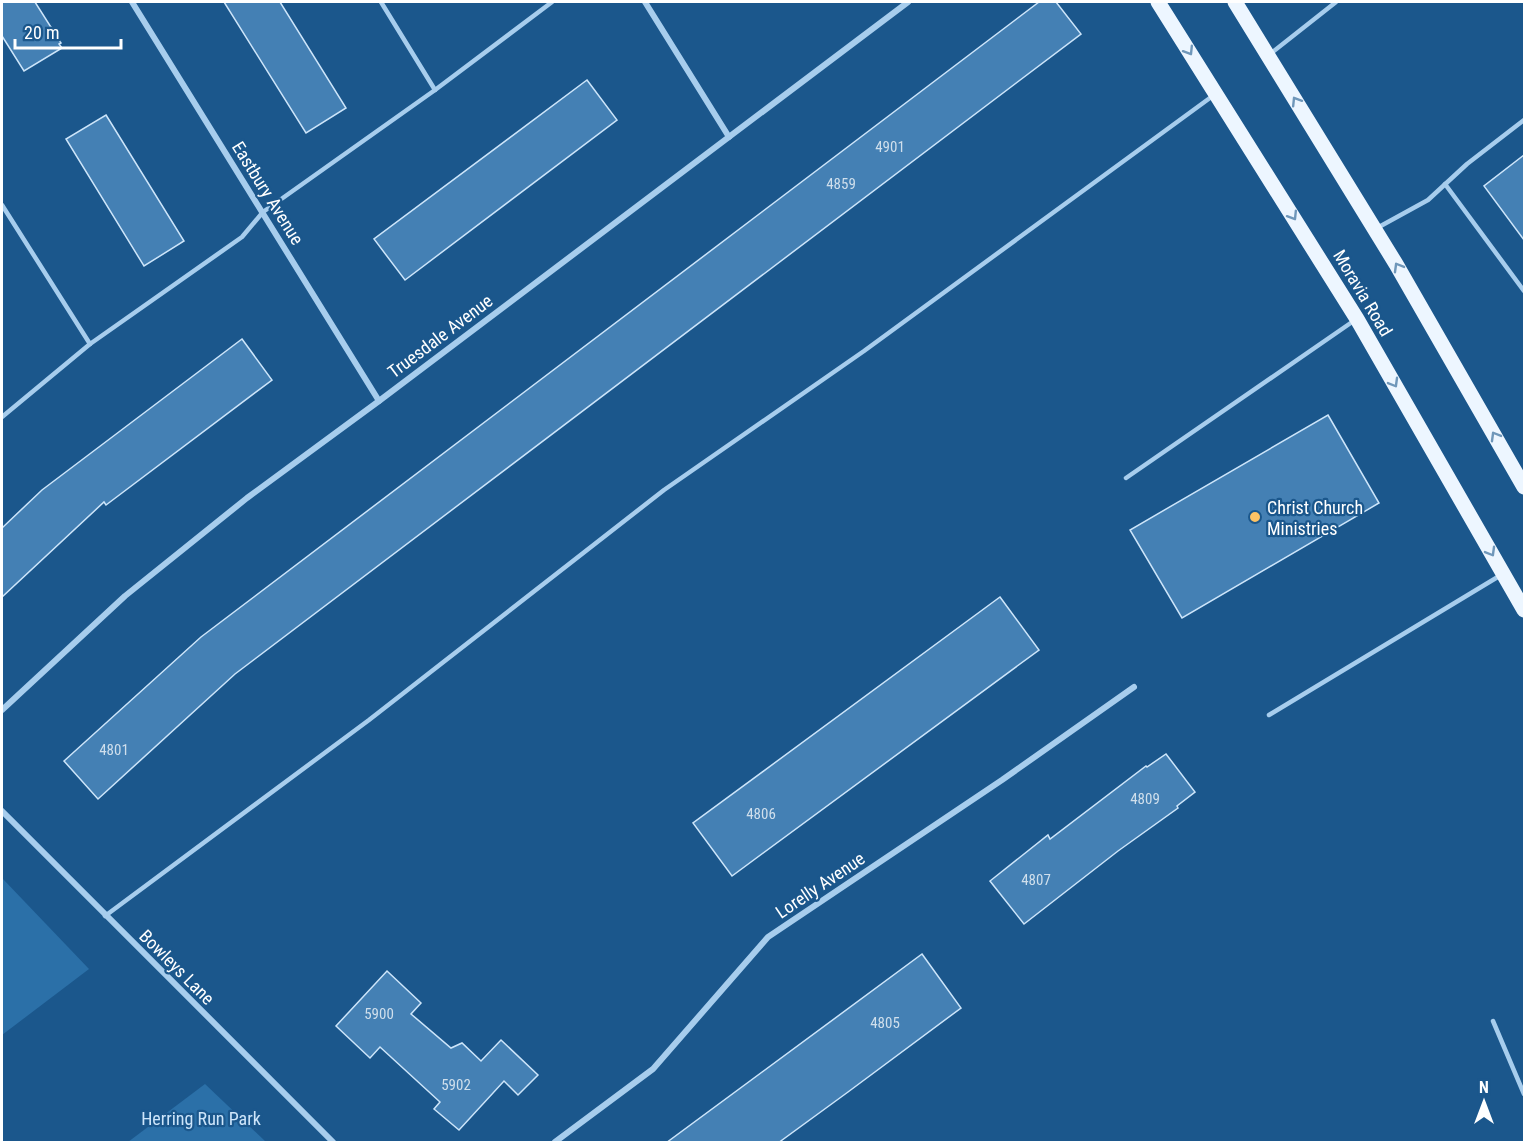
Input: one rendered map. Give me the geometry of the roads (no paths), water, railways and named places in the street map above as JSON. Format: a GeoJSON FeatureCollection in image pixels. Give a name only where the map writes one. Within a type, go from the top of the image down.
{"type":"FeatureCollection","features":[{"type":"Feature","properties":{"kind":"main road","name":"Moravia Road"},"geometry":{"type":"LineString","coordinates":[[1158,2],[1357,319],[1524,610]]}},
{"type":"Feature","properties":{"kind":"main road"},"geometry":{"type":"LineString","coordinates":[[1235,2],[1375,229],[1524,487]]}},
{"type":"Feature","properties":{"kind":"street","name":"Eastbury Avenue"},"geometry":{"type":"LineString","coordinates":[[132,2],[379,401]]}},
{"type":"Feature","properties":{"kind":"street"},"geometry":{"type":"LineString","coordinates":[[645,2],[729,137]]}},
{"type":"Feature","properties":{"kind":"street","name":"Truesdale Avenue"},"geometry":{"type":"LineString","coordinates":[[2,710],[134,589],[247,498],[908,2]]}},
{"type":"Feature","properties":{"kind":"street","name":"Lorelly Avenue"},"geometry":{"type":"LineString","coordinates":[[555,1143],[653,1069],[768,937],[1002,780],[1134,687]]}},
{"type":"Feature","properties":{"kind":"street","name":"Bowleys Lane"},"geometry":{"type":"LineString","coordinates":[[2,811],[333,1143]]}},
{"type":"Feature","properties":{"kind":"lane"},"geometry":{"type":"LineString","coordinates":[[381,2],[435,90]]}},
{"type":"Feature","properties":{"kind":"lane"},"geometry":{"type":"LineString","coordinates":[[2,417],[90,344],[242,237],[263,212],[435,90],[552,2]]}},
{"type":"Feature","properties":{"kind":"lane"},"geometry":{"type":"LineString","coordinates":[[1268,56],[1336,2]]}},
{"type":"Feature","properties":{"kind":"lane"},"geometry":{"type":"LineString","coordinates":[[105,916],[369,720],[664,490],[864,351],[1216,93]]}},
{"type":"Feature","properties":{"kind":"lane"},"geometry":{"type":"LineString","coordinates":[[1375,229],[1428,200],[1467,164],[1524,120]]}},
{"type":"Feature","properties":{"kind":"lane"},"geometry":{"type":"LineString","coordinates":[[1444,184],[1524,291]]}},
{"type":"Feature","properties":{"kind":"lane"},"geometry":{"type":"LineString","coordinates":[[2,205],[90,344]]}},
{"type":"Feature","properties":{"kind":"lane"},"geometry":{"type":"LineString","coordinates":[[1126,478],[1357,319]]}},
{"type":"Feature","properties":{"kind":"lane"},"geometry":{"type":"LineString","coordinates":[[1269,715],[1504,574]]}},
{"type":"Feature","properties":{"kind":"lane"},"geometry":{"type":"LineString","coordinates":[[1493,1021],[1524,1094]]}},
{"type":"Feature","properties":{"kind":"place","name":"Christ Church Ministries"},"geometry":{"type":"Point","coordinates":[1255,517]}},
{"type":"Feature","properties":{"kind":"park label","name":"Herring Run Park"},"geometry":{"type":"Point","coordinates":[201,1118]}}]}
